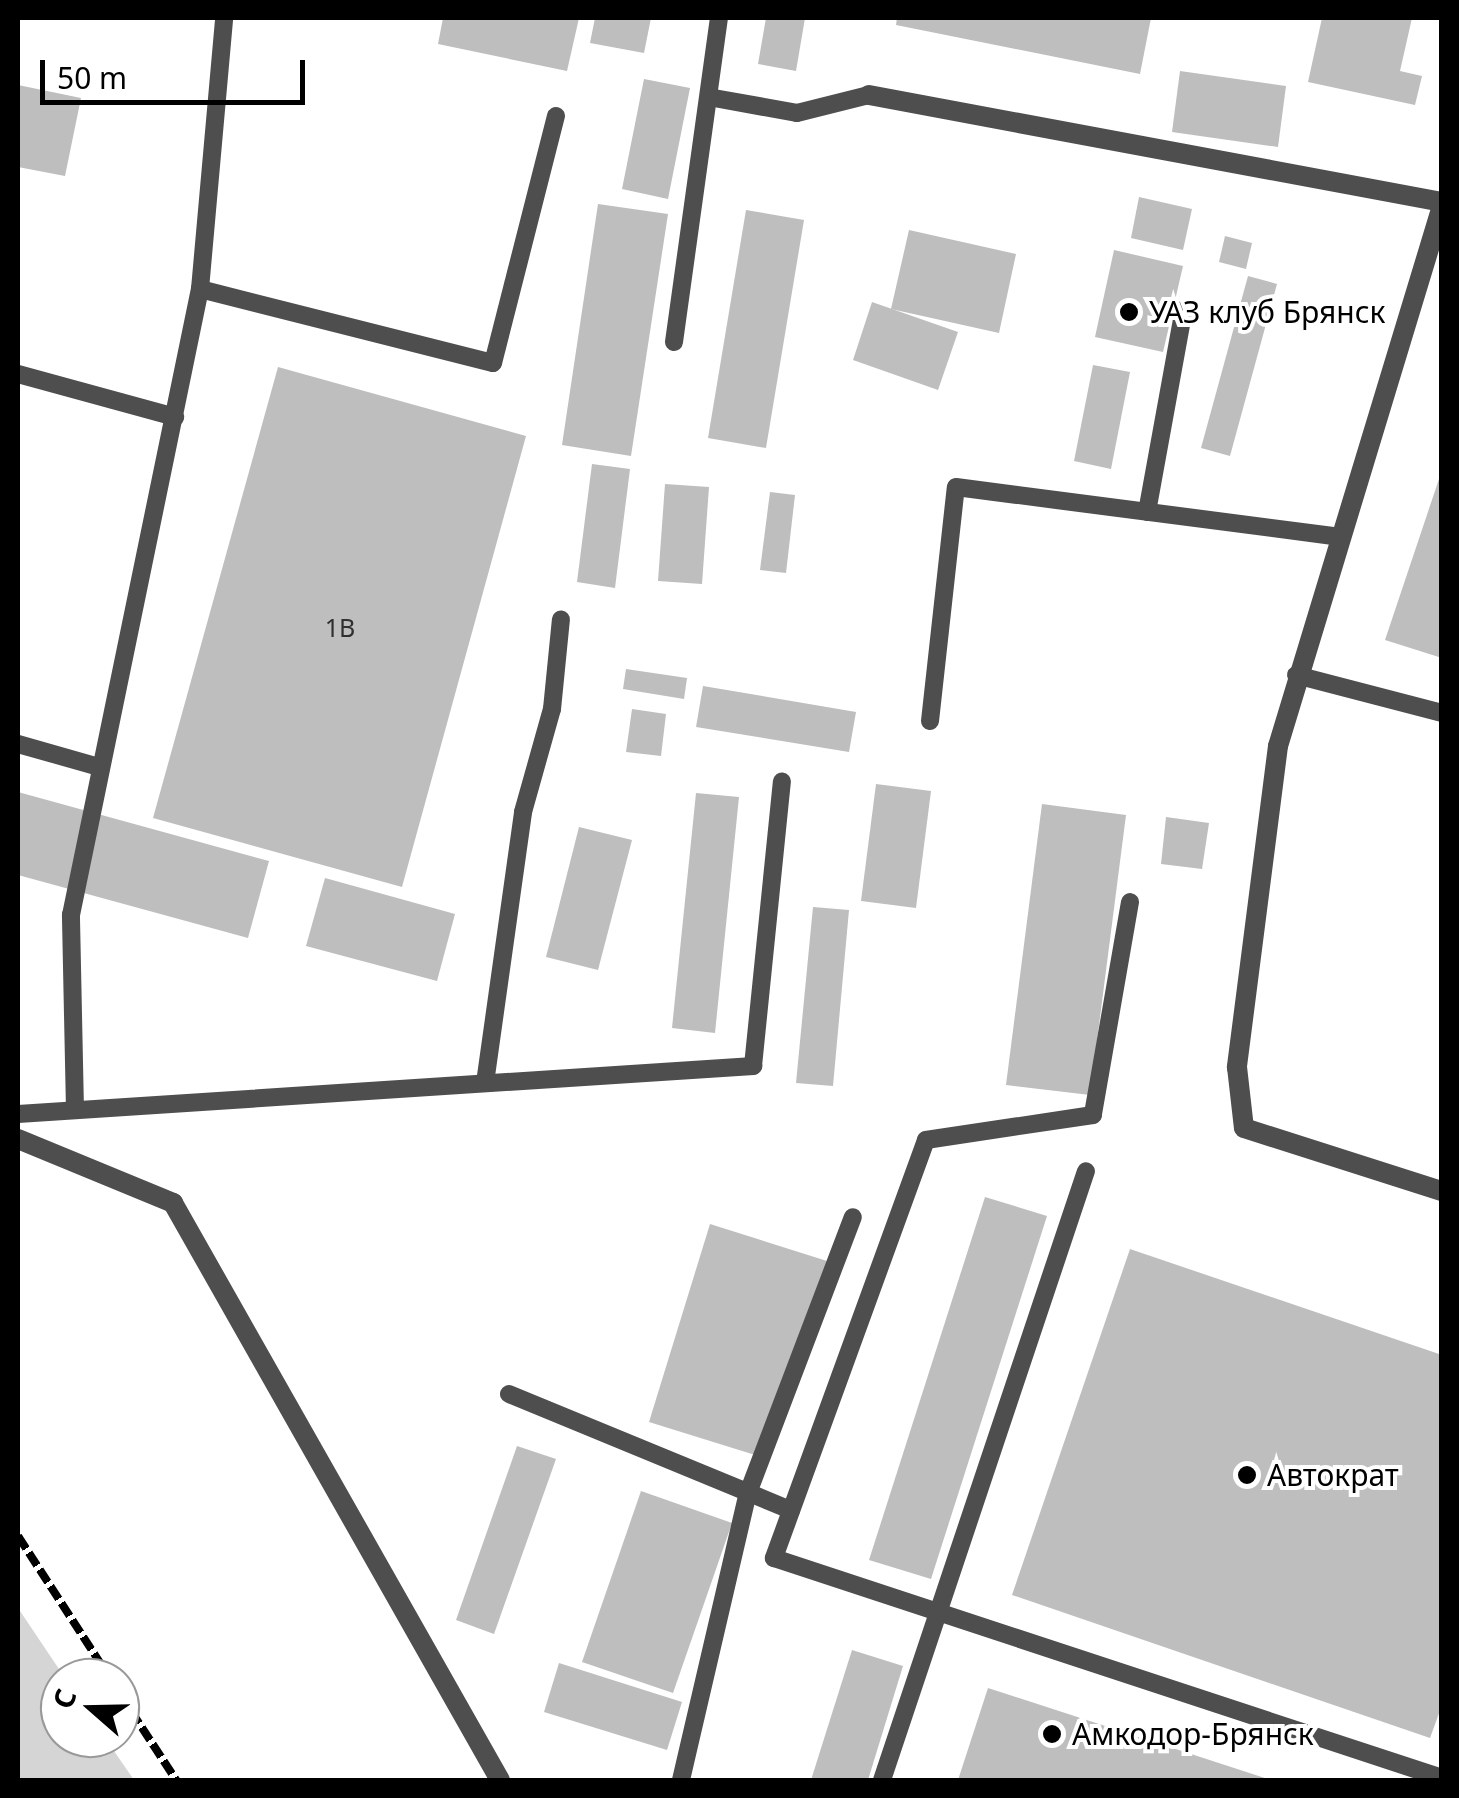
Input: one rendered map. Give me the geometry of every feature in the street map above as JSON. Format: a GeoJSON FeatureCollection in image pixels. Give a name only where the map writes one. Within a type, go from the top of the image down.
{"type":"FeatureCollection","features":[{"type":"Feature","properties":{"kind":"street"},"geometry":{"type":"LineString","coordinates":[[868,95],[1442,204],[1296,675],[1278,746],[1237,1066],[1244,1128],[1442,1191]]}},
{"type":"Feature","properties":{"kind":"street"},"geometry":{"type":"LineString","coordinates":[[18,1138],[173,1203],[500,1780]]}},
{"type":"Feature","properties":{"kind":"lane"},"geometry":{"type":"LineString","coordinates":[[75,1110],[70,915],[96,766],[176,417],[200,289],[224,18]]}},
{"type":"Feature","properties":{"kind":"lane"},"geometry":{"type":"LineString","coordinates":[[674,342],[714,98],[720,18]]}},
{"type":"Feature","properties":{"kind":"lane"},"geometry":{"type":"LineString","coordinates":[[714,98],[797,113],[868,95]]}},
{"type":"Feature","properties":{"kind":"lane"},"geometry":{"type":"LineString","coordinates":[[200,289],[494,363],[556,116]]}},
{"type":"Feature","properties":{"kind":"lane"},"geometry":{"type":"LineString","coordinates":[[1146,512],[1184,309]]}},
{"type":"Feature","properties":{"kind":"lane"},"geometry":{"type":"LineString","coordinates":[[18,374],[176,417]]}},
{"type":"Feature","properties":{"kind":"lane"},"geometry":{"type":"LineString","coordinates":[[930,722],[956,488],[1341,537]]}},
{"type":"Feature","properties":{"kind":"lane"},"geometry":{"type":"LineString","coordinates":[[485,1083],[523,812],[552,709],[561,619]]}},
{"type":"Feature","properties":{"kind":"lane"},"geometry":{"type":"LineString","coordinates":[[1296,675],[1442,713]]}},
{"type":"Feature","properties":{"kind":"lane"},"geometry":{"type":"LineString","coordinates":[[18,744],[96,766]]}},
{"type":"Feature","properties":{"kind":"lane"},"geometry":{"type":"LineString","coordinates":[[18,1114],[753,1066],[782,780]]}},
{"type":"Feature","properties":{"kind":"lane"},"geometry":{"type":"LineString","coordinates":[[1130,902],[1093,1115],[926,1140],[774,1558],[1442,1778]]}},
{"type":"Feature","properties":{"kind":"lane"},"geometry":{"type":"LineString","coordinates":[[882,1780],[1086,1171]]}},
{"type":"Feature","properties":{"kind":"lane"},"geometry":{"type":"LineString","coordinates":[[681,1780],[748,1493],[853,1217]]}},
{"type":"Feature","properties":{"kind":"lane"},"geometry":{"type":"LineString","coordinates":[[509,1394],[792,1510]]}},
{"type":"Feature","properties":{"kind":"shaded area"},"geometry":{"type":"Polygon","coordinates":[[[18,1608],[52,1658],[40,1658],[40,1758],[119,1758],[134,1780],[18,1780],[18,1608]]]}},
{"type":"Feature","properties":{"kind":"building"},"geometry":{"type":"Polygon","coordinates":[[[443,18],[579,18],[567,71],[438,44],[443,18]]]}},
{"type":"Feature","properties":{"kind":"building"},"geometry":{"type":"Polygon","coordinates":[[[595,18],[651,18],[644,53],[590,43],[595,18]]]}},
{"type":"Feature","properties":{"kind":"building"},"geometry":{"type":"Polygon","coordinates":[[[766,18],[805,18],[796,71],[758,64],[766,18]]]}},
{"type":"Feature","properties":{"kind":"building"},"geometry":{"type":"Polygon","coordinates":[[[897,18],[1151,18],[1140,74],[896,25],[897,18]]]}},
{"type":"Feature","properties":{"kind":"building"},"geometry":{"type":"Polygon","coordinates":[[[1322,18],[1412,18],[1400,71],[1422,76],[1415,105],[1308,82],[1322,18]]]}},
{"type":"Feature","properties":{"kind":"building"},"geometry":{"type":"Polygon","coordinates":[[[1180,71],[1286,86],[1278,147],[1172,132],[1180,71]]]}},
{"type":"Feature","properties":{"kind":"building"},"geometry":{"type":"Polygon","coordinates":[[[644,79],[690,88],[668,199],[622,189],[644,79]]]}},
{"type":"Feature","properties":{"kind":"building"},"geometry":{"type":"Polygon","coordinates":[[[18,85],[81,98],[65,176],[18,167],[18,85]]]}},
{"type":"Feature","properties":{"kind":"building"},"geometry":{"type":"Polygon","coordinates":[[[1139,197],[1192,209],[1183,250],[1131,238],[1139,197]]]}},
{"type":"Feature","properties":{"kind":"building"},"geometry":{"type":"Polygon","coordinates":[[[598,204],[668,214],[631,456],[562,445],[598,204]]]}},
{"type":"Feature","properties":{"kind":"building"},"geometry":{"type":"Polygon","coordinates":[[[746,210],[804,220],[766,448],[708,438],[746,210]]]}},
{"type":"Feature","properties":{"kind":"building"},"geometry":{"type":"Polygon","coordinates":[[[909,230],[1016,254],[999,333],[891,309],[909,230]]]}},
{"type":"Feature","properties":{"kind":"building"},"geometry":{"type":"Polygon","coordinates":[[[1225,236],[1252,243],[1246,269],[1219,262],[1225,236]]]}},
{"type":"Feature","properties":{"kind":"building"},"geometry":{"type":"Polygon","coordinates":[[[1114,250],[1183,266],[1163,352],[1095,337],[1114,250]]]}},
{"type":"Feature","properties":{"kind":"building"},"geometry":{"type":"Polygon","coordinates":[[[1248,276],[1277,284],[1230,456],[1201,448],[1248,276]]]}},
{"type":"Feature","properties":{"kind":"building"},"geometry":{"type":"Polygon","coordinates":[[[872,302],[958,332],[938,390],[853,360],[872,302]]]}},
{"type":"Feature","properties":{"kind":"building"},"geometry":{"type":"Polygon","coordinates":[[[1093,365],[1130,372],[1111,469],[1074,461],[1093,365]]]}},
{"type":"Feature","properties":{"kind":"building"},"geometry":{"type":"Polygon","coordinates":[[[278,367],[526,436],[402,887],[153,818],[278,367]]]}},
{"type":"Feature","properties":{"kind":"building"},"geometry":{"type":"Polygon","coordinates":[[[592,464],[630,469],[615,588],[577,582],[592,464]]]}},
{"type":"Feature","properties":{"kind":"building"},"geometry":{"type":"Polygon","coordinates":[[[1442,473],[1442,658],[1385,640],[1442,473]]]}},
{"type":"Feature","properties":{"kind":"building"},"geometry":{"type":"Polygon","coordinates":[[[665,484],[709,487],[702,584],[658,581],[665,484]]]}},
{"type":"Feature","properties":{"kind":"building"},"geometry":{"type":"Polygon","coordinates":[[[770,492],[795,495],[786,573],[760,570],[770,492]]]}},
{"type":"Feature","properties":{"kind":"building"},"geometry":{"type":"Polygon","coordinates":[[[626,669],[687,678],[684,699],[623,689],[626,669]]]}},
{"type":"Feature","properties":{"kind":"building"},"geometry":{"type":"Polygon","coordinates":[[[703,686],[856,712],[849,752],[696,727],[703,686]]]}},
{"type":"Feature","properties":{"kind":"building"},"geometry":{"type":"Polygon","coordinates":[[[632,709],[666,714],[661,756],[626,752],[632,709]]]}},
{"type":"Feature","properties":{"kind":"building"},"geometry":{"type":"Polygon","coordinates":[[[876,784],[931,791],[916,908],[861,901],[876,784]]]}},
{"type":"Feature","properties":{"kind":"building"},"geometry":{"type":"Polygon","coordinates":[[[18,792],[269,861],[248,938],[18,875],[18,792]]]}},
{"type":"Feature","properties":{"kind":"building"},"geometry":{"type":"Polygon","coordinates":[[[696,793],[739,797],[715,1033],[672,1028],[696,793]]]}},
{"type":"Feature","properties":{"kind":"building"},"geometry":{"type":"Polygon","coordinates":[[[1042,804],[1126,815],[1090,1095],[1006,1085],[1042,804]]]}},
{"type":"Feature","properties":{"kind":"building"},"geometry":{"type":"Polygon","coordinates":[[[1166,817],[1209,823],[1202,869],[1161,864],[1166,817]]]}},
{"type":"Feature","properties":{"kind":"building"},"geometry":{"type":"Polygon","coordinates":[[[579,827],[632,840],[598,970],[546,957],[579,827]]]}},
{"type":"Feature","properties":{"kind":"building"},"geometry":{"type":"Polygon","coordinates":[[[325,878],[455,914],[437,981],[306,946],[325,878]]]}},
{"type":"Feature","properties":{"kind":"building"},"geometry":{"type":"Polygon","coordinates":[[[813,907],[849,910],[833,1086],[796,1083],[813,907]]]}},
{"type":"Feature","properties":{"kind":"building"},"geometry":{"type":"Polygon","coordinates":[[[985,1197],[1047,1216],[931,1579],[869,1560],[985,1197]]]}},
{"type":"Feature","properties":{"kind":"building"},"geometry":{"type":"Polygon","coordinates":[[[710,1224],[827,1261],[765,1458],[649,1422],[710,1224]]]}},
{"type":"Feature","properties":{"kind":"building","name":"Автократ"},"geometry":{"type":"Polygon","coordinates":[[[1130,1249],[1442,1355],[1442,1705],[1430,1738],[1012,1595],[1130,1249]]]}},
{"type":"Feature","properties":{"kind":"building"},"geometry":{"type":"Polygon","coordinates":[[[517,1446],[556,1459],[494,1634],[456,1620],[517,1446]]]}},
{"type":"Feature","properties":{"kind":"building"},"geometry":{"type":"Polygon","coordinates":[[[641,1491],[732,1523],[673,1693],[582,1662],[641,1491]]]}},
{"type":"Feature","properties":{"kind":"building"},"geometry":{"type":"Polygon","coordinates":[[[852,1650],[903,1666],[868,1780],[811,1780],[852,1650]]]}},
{"type":"Feature","properties":{"kind":"building"},"geometry":{"type":"Polygon","coordinates":[[[559,1663],[682,1702],[667,1750],[544,1712],[559,1663]]]}},
{"type":"Feature","properties":{"kind":"building","name":"Амкодор-Брянск"},"geometry":{"type":"Polygon","coordinates":[[[988,1688],[1271,1780],[958,1780],[988,1688]]]}},
{"type":"Feature","properties":{"kind":"railway"},"geometry":{"type":"LineString","coordinates":[[18,1536],[97,1658]]}},
{"type":"Feature","properties":{"kind":"railway"},"geometry":{"type":"LineString","coordinates":[[140,1725],[176,1780]]}},
{"type":"Feature","properties":{"kind":"place","name":"УАЗ клуб Брянск"},"geometry":{"type":"Point","coordinates":[1129,312]}},
{"type":"Feature","properties":{"kind":"place","name":"Автократ"},"geometry":{"type":"Point","coordinates":[1247,1475]}},
{"type":"Feature","properties":{"kind":"place","name":"Амкодор-Брянск"},"geometry":{"type":"Point","coordinates":[1052,1734]}}]}
